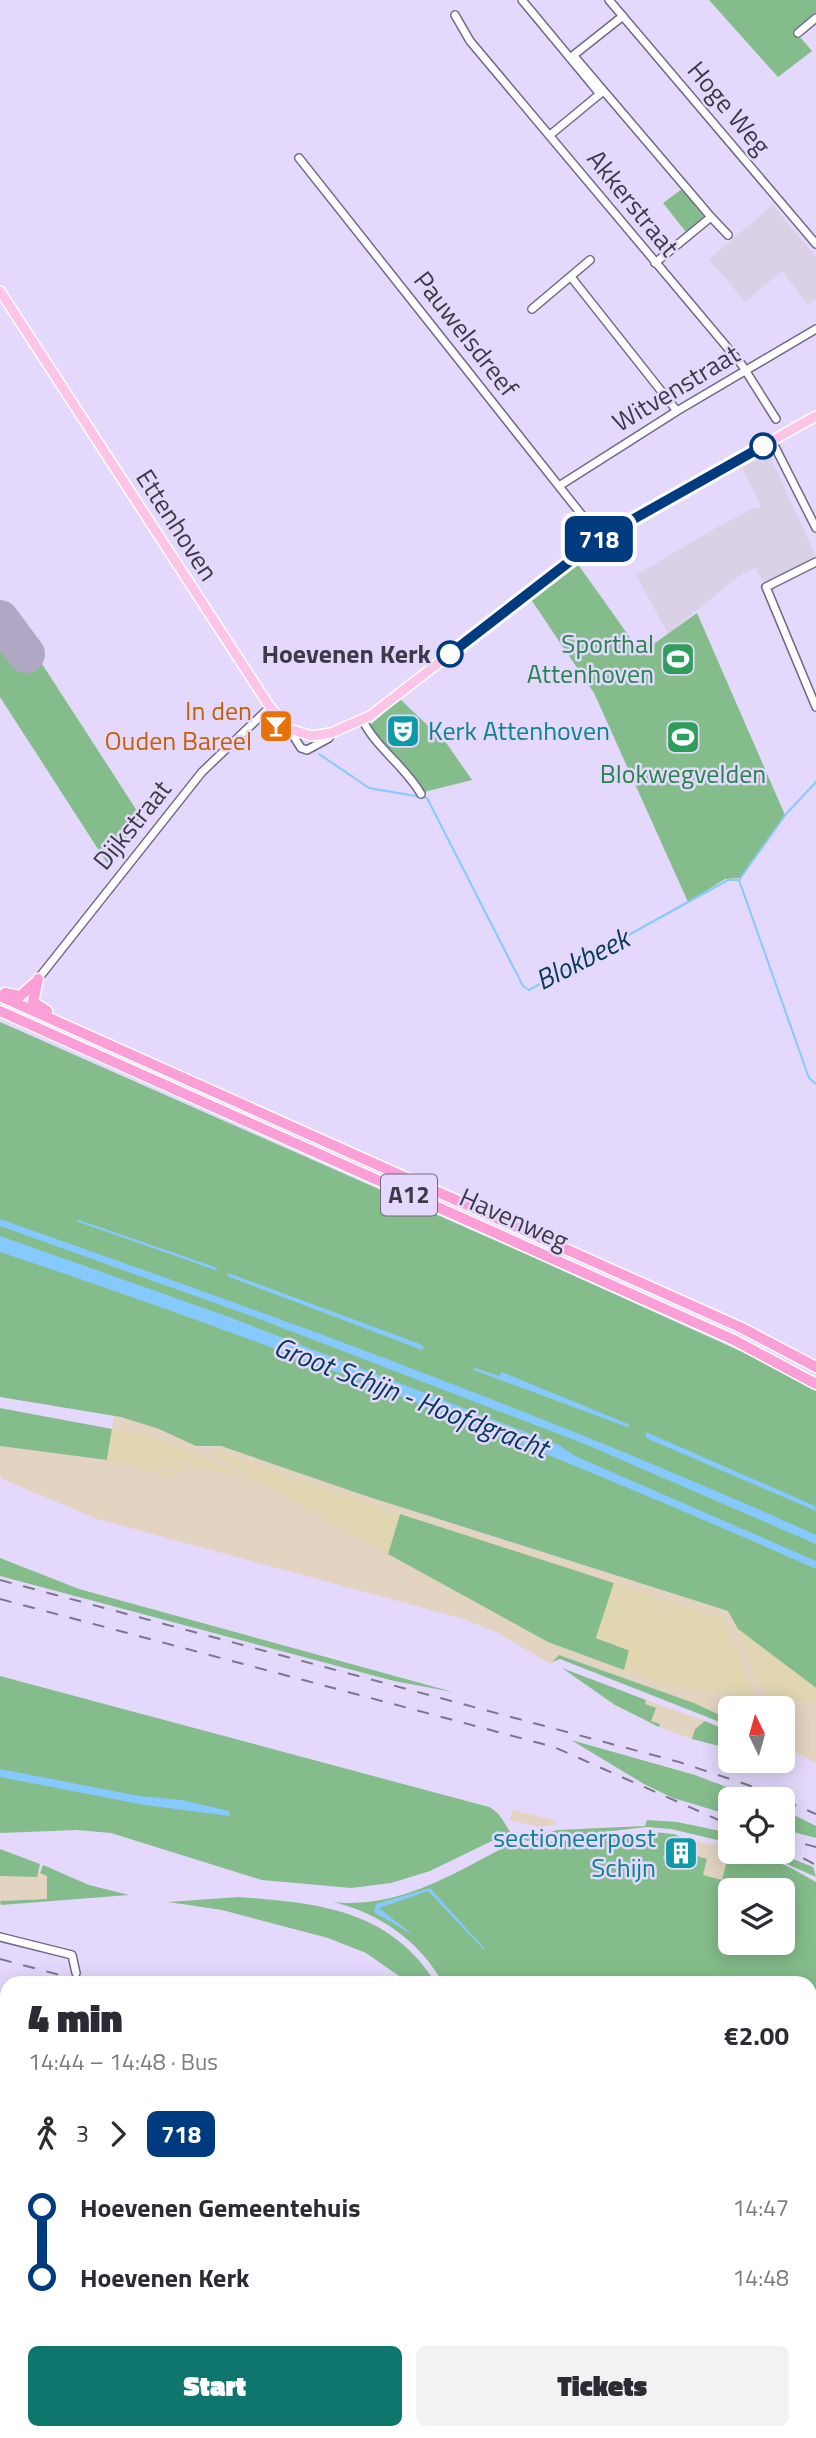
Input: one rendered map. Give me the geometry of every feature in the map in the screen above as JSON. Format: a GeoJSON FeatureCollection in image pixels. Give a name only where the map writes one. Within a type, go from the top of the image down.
{"type":"FeatureCollection","features":[{"type":"Feature","properties":{"kind":"highway"},"geometry":{"type":"LineString","coordinates":[[0,990],[20,996],[38,979]]}},
{"type":"Feature","properties":{"kind":"highway"},"geometry":{"type":"LineString","coordinates":[[38,979],[32,996],[36,1006],[135,1052],[181,1078]]}},
{"type":"Feature","properties":{"kind":"highway","name":"Havenweg"},"geometry":{"type":"LineString","coordinates":[[0,996],[742,1328],[816,1367]]}},
{"type":"Feature","properties":{"kind":"highway","name":"Havenweg"},"geometry":{"type":"LineString","coordinates":[[0,1011],[734,1340],[816,1384]]}},
{"type":"Feature","properties":{"kind":"main road","name":"Ettenhoven"},"geometry":{"type":"LineString","coordinates":[[0,291],[270,707],[289,729]]}},
{"type":"Feature","properties":{"kind":"main road"},"geometry":{"type":"LineString","coordinates":[[289,729],[312,736],[331,733],[379,710],[600,538],[816,416]]}},
{"type":"Feature","properties":{"kind":"street"},"geometry":{"type":"LineString","coordinates":[[522,0],[728,235]]}},
{"type":"Feature","properties":{"kind":"street","name":"Hoge Weg"},"geometry":{"type":"LineString","coordinates":[[610,0],[816,244]]}},
{"type":"Feature","properties":{"kind":"street","name":"Akkerstraat"},"geometry":{"type":"LineString","coordinates":[[455,15],[470,41],[746,370],[776,419]]}},
{"type":"Feature","properties":{"kind":"street"},"geometry":{"type":"LineString","coordinates":[[572,57],[623,16]]}},
{"type":"Feature","properties":{"kind":"street"},"geometry":{"type":"LineString","coordinates":[[798,33],[816,18]]}},
{"type":"Feature","properties":{"kind":"street"},"geometry":{"type":"LineString","coordinates":[[550,135],[602,92]]}},
{"type":"Feature","properties":{"kind":"street","name":"Pauwelsdreef"},"geometry":{"type":"LineString","coordinates":[[299,158],[600,538]]}},
{"type":"Feature","properties":{"kind":"street"},"geometry":{"type":"LineString","coordinates":[[655,263],[711,216]]}},
{"type":"Feature","properties":{"kind":"street"},"geometry":{"type":"LineString","coordinates":[[532,309],[590,260]]}},
{"type":"Feature","properties":{"kind":"street"},"geometry":{"type":"LineString","coordinates":[[571,276],[677,411]]}},
{"type":"Feature","properties":{"kind":"street","name":"Witvenstraat"},"geometry":{"type":"LineString","coordinates":[[559,486],[677,411],[816,329]]}},
{"type":"Feature","properties":{"kind":"street"},"geometry":{"type":"LineString","coordinates":[[772,441],[816,528]]}},
{"type":"Feature","properties":{"kind":"street"},"geometry":{"type":"LineString","coordinates":[[816,562],[766,587],[816,708]]}},
{"type":"Feature","properties":{"kind":"street","name":"Dijkstraat"},"geometry":{"type":"LineString","coordinates":[[38,979],[194,782],[270,707]]}},
{"type":"Feature","properties":{"kind":"street"},"geometry":{"type":"LineString","coordinates":[[362,719],[376,741],[411,778],[421,794]]}},
{"type":"Feature","properties":{"kind":"street","name":"Ettenhoven"},"geometry":{"type":"LineString","coordinates":[[289,729],[301,748],[307,750],[329,738],[331,733]]}},
{"type":"Feature","properties":{"kind":"street"},"geometry":{"type":"LineString","coordinates":[[0,1937],[74,1956],[73,1970],[76,1973]]}},
{"type":"Feature","properties":{"kind":"shaded area"},"geometry":{"type":"Polygon","coordinates":[[[773,205],[816,257],[816,299],[808,305],[782,271],[745,302],[709,259],[773,205]]]}},
{"type":"Feature","properties":{"kind":"shaded area"},"geometry":{"type":"Polygon","coordinates":[[[769,454],[816,556],[769,580],[762,580],[755,568],[739,576],[668,634],[636,575],[721,525],[756,507],[761,508],[742,466],[769,454]]]}},
{"type":"Feature","properties":{"kind":"shaded area"},"geometry":{"type":"Polygon","coordinates":[[[114,1416],[141,1422],[202,1447],[221,1446],[446,1522],[729,1611],[816,1648],[816,1763],[795,1752],[795,1696],[718,1696],[718,1714],[694,1703],[559,1655],[551,1664],[496,1632],[464,1619],[97,1519],[0,1478],[0,1446],[107,1460],[114,1416]]]}},
{"type":"Feature","properties":{"kind":"shaded area"},"geometry":{"type":"Polygon","coordinates":[[[646,1700],[705,1721],[695,1729],[692,1739],[659,1727],[660,1724],[651,1721],[644,1704],[646,1700]]]}},
{"type":"Feature","properties":{"kind":"shaded area"},"geometry":{"type":"Polygon","coordinates":[[[513,1810],[556,1821],[556,1824],[540,1827],[510,1820],[513,1810]]]}},
{"type":"Feature","properties":{"kind":"shaded area"},"geometry":{"type":"Polygon","coordinates":[[[653,1832],[718,1846],[718,1864],[739,1864],[733,1878],[718,1878],[718,1883],[660,1859],[653,1832]]]}},
{"type":"Feature","properties":{"kind":"shaded area"},"geometry":{"type":"Polygon","coordinates":[[[38,1872],[47,1876],[47,1899],[1,1901],[0,1906],[0,1876],[36,1877],[38,1872]]]}},
{"type":"Feature","properties":{"kind":"green space"},"geometry":{"type":"Polygon","coordinates":[[[709,0],[816,0],[816,13],[795,31],[812,51],[778,77],[709,0]]]}},
{"type":"Feature","properties":{"kind":"green space"},"geometry":{"type":"Polygon","coordinates":[[[682,189],[705,218],[686,232],[663,203],[682,189]]]}},
{"type":"Feature","properties":{"kind":"green space","name":"Blokwegvelden"},"geometry":{"type":"Polygon","coordinates":[[[577,563],[641,653],[697,613],[785,815],[740,878],[725,879],[688,902],[594,693],[530,598],[577,563]]]}},
{"type":"Feature","properties":{"kind":"green space"},"geometry":{"type":"Polygon","coordinates":[[[0,599],[141,817],[107,863],[0,697],[0,599]]]}},
{"type":"Feature","properties":{"kind":"green space"},"geometry":{"type":"Polygon","coordinates":[[[400,699],[447,744],[472,780],[424,792],[369,726],[400,699]]]}},
{"type":"Feature","properties":{"kind":"green space"},"geometry":{"type":"Polygon","coordinates":[[[0,1022],[758,1359],[816,1391],[816,1688],[738,1629],[728,1611],[363,1495],[221,1446],[196,1446],[159,1429],[121,1417],[0,1397],[0,1022]]]}},
{"type":"Feature","properties":{"kind":"green space"},"geometry":{"type":"Polygon","coordinates":[[[0,1408],[112,1429],[107,1460],[0,1446],[0,1408]]]}},
{"type":"Feature","properties":{"kind":"green space"},"geometry":{"type":"Polygon","coordinates":[[[400,1514],[614,1583],[596,1638],[630,1651],[624,1670],[548,1642],[388,1554],[400,1514]]]}},
{"type":"Feature","properties":{"kind":"green space"},"geometry":{"type":"Polygon","coordinates":[[[0,1558],[79,1589],[453,1692],[394,1681],[0,1576],[0,1558]]]}},
{"type":"Feature","properties":{"kind":"green space"},"geometry":{"type":"Polygon","coordinates":[[[559,1655],[694,1703],[718,1714],[718,1721],[560,1659],[552,1662],[559,1655]]]}},
{"type":"Feature","properties":{"kind":"green space"},"geometry":{"type":"Polygon","coordinates":[[[562,1668],[646,1700],[645,1704],[656,1708],[651,1721],[660,1724],[659,1727],[615,1705],[562,1668]]]}},
{"type":"Feature","properties":{"kind":"green space"},"geometry":{"type":"Polygon","coordinates":[[[0,1676],[489,1807],[499,1815],[514,1837],[524,1844],[653,1832],[674,1834],[698,1846],[668,1841],[663,1859],[694,1865],[697,1856],[707,1859],[703,1875],[718,1879],[718,1955],[795,1955],[795,1878],[723,1878],[726,1864],[783,1864],[816,1882],[816,1976],[438,1976],[422,1954],[397,1931],[367,1913],[333,1902],[380,1900],[425,1887],[510,1844],[506,1838],[498,1838],[430,1871],[391,1883],[351,1888],[262,1880],[111,1833],[77,1830],[0,1833],[0,1676]]]}},
{"type":"Feature","properties":{"kind":"green space"},"geometry":{"type":"Polygon","coordinates":[[[705,1721],[718,1727],[718,1746],[692,1739],[695,1729],[705,1721]]]}},
{"type":"Feature","properties":{"kind":"green space"},"geometry":{"type":"Polygon","coordinates":[[[571,1740],[695,1775],[726,1787],[718,1787],[718,1811],[673,1798],[644,1784],[571,1740]]]}},
{"type":"Feature","properties":{"kind":"green space"},"geometry":{"type":"Polygon","coordinates":[[[795,1816],[816,1826],[816,1838],[795,1832],[795,1816]]]}},
{"type":"Feature","properties":{"kind":"green space"},"geometry":{"type":"Polygon","coordinates":[[[647,1820],[677,1822],[718,1831],[718,1840],[671,1829],[646,1827],[527,1841],[521,1839],[557,1830],[645,1826],[647,1820]]]}},
{"type":"Feature","properties":{"kind":"green space"},"geometry":{"type":"Polygon","coordinates":[[[0,1849],[40,1864],[37,1877],[0,1876],[0,1849]]]}},
{"type":"Feature","properties":{"kind":"green space"},"geometry":{"type":"Polygon","coordinates":[[[795,1860],[813,1867],[816,1877],[787,1864],[795,1864],[795,1860]]]}},
{"type":"Feature","properties":{"kind":"green space"},"geometry":{"type":"Polygon","coordinates":[[[43,1865],[89,1885],[129,1895],[1,1905],[0,1901],[47,1899],[47,1876],[40,1873],[43,1865]]]}},
{"type":"Feature","properties":{"kind":"green space"},"geometry":{"type":"Polygon","coordinates":[[[239,1897],[324,1907],[350,1914],[397,1939],[431,1976],[399,1976],[366,1953],[328,1938],[222,1910],[168,1902],[239,1897]]]}},
{"type":"Feature","properties":{"kind":"sand"},"geometry":{"type":"Polygon","coordinates":[[[112,1429],[168,1444],[257,1484],[173,1458],[172,1463],[185,1467],[183,1472],[153,1464],[152,1467],[179,1475],[178,1478],[107,1460],[112,1429]]]}},
{"type":"Feature","properties":{"kind":"sand"},"geometry":{"type":"Polygon","coordinates":[[[218,1452],[400,1514],[388,1554],[212,1455],[218,1452]]]}},
{"type":"Feature","properties":{"kind":"sand"},"geometry":{"type":"Polygon","coordinates":[[[614,1583],[723,1618],[755,1696],[681,1688],[624,1670],[629,1650],[596,1638],[614,1583]]]}},
{"type":"Feature","properties":{"kind":"sand"},"geometry":{"type":"Polygon","coordinates":[[[738,1629],[816,1688],[816,1703],[795,1701],[795,1696],[765,1696],[738,1629]]]}},
{"type":"Feature","properties":{"kind":"water"},"geometry":{"type":"Polygon","coordinates":[[[0,1219],[206,1292],[513,1408],[816,1535],[816,1544],[587,1445],[262,1320],[0,1226],[0,1219]]]}},
{"type":"Feature","properties":{"kind":"water"},"geometry":{"type":"Polygon","coordinates":[[[76,1221],[215,1267],[218,1271],[76,1221]]]}},
{"type":"Feature","properties":{"kind":"water","name":"Groot Schijn - Hoofdgracht"},"geometry":{"type":"Polygon","coordinates":[[[0,1236],[229,1317],[559,1445],[575,1456],[816,1561],[816,1569],[514,1441],[412,1401],[207,1324],[0,1252],[0,1236]]]}},
{"type":"Feature","properties":{"kind":"water"},"geometry":{"type":"Polygon","coordinates":[[[228,1273],[420,1344],[424,1348],[422,1350],[227,1276],[228,1273]]]}},
{"type":"Feature","properties":{"kind":"water"},"geometry":{"type":"Polygon","coordinates":[[[473,1367],[499,1376],[502,1372],[628,1424],[630,1428],[474,1370],[473,1367]]]}},
{"type":"Feature","properties":{"kind":"water"},"geometry":{"type":"Polygon","coordinates":[[[646,1432],[815,1506],[816,1511],[646,1438],[646,1432]]]}},
{"type":"Feature","properties":{"kind":"water"},"geometry":{"type":"Polygon","coordinates":[[[0,1769],[139,1796],[182,1800],[229,1811],[230,1816],[145,1805],[0,1777],[0,1769]]]}},
{"type":"Feature","properties":{"kind":"water"},"geometry":{"type":"Polygon","coordinates":[[[430,1888],[484,1950],[428,1891],[379,1908],[413,1935],[374,1912],[376,1904],[430,1888]]]}},
{"type":"Feature","properties":{"kind":"waterway","name":"Blokbeek"},"geometry":{"type":"LineString","coordinates":[[319,754],[369,788],[427,798],[523,986],[529,990],[728,880],[739,880],[809,1078],[816,1084]]}},
{"type":"Feature","properties":{"kind":"waterway"},"geometry":{"type":"LineString","coordinates":[[739,880],[786,814],[816,782]]}},
{"type":"Feature","properties":{"kind":"runway"},"geometry":{"type":"LineString","coordinates":[[0,619],[26,654]]}},
{"type":"Feature","properties":{"kind":"railway"},"geometry":{"type":"LineString","coordinates":[[0,1580],[679,1762],[748,1785],[816,1814]]}},
{"type":"Feature","properties":{"kind":"railway"},"geometry":{"type":"LineString","coordinates":[[0,1599],[554,1747],[718,1820]]}},
{"type":"Feature","properties":{"kind":"railway"},"geometry":{"type":"LineString","coordinates":[[795,1841],[816,1847]]}},
{"type":"Feature","properties":{"kind":"railway"},"geometry":{"type":"LineString","coordinates":[[795,1854],[816,1865]]}},
{"type":"Feature","properties":{"kind":"railway"},"geometry":{"type":"LineString","coordinates":[[0,1959],[64,1976]]}},
{"type":"Feature","properties":{"kind":"bus line","name":"718"},"geometry":{"type":"LineString","coordinates":[[450,654],[600,538],[763,446]]}},
{"type":"Feature","properties":{"kind":"place","name":"Hoevenen Kerk"},"geometry":{"type":"Point","coordinates":[450,654]}},
{"type":"Feature","properties":{"kind":"place","name":"Sporthal Attenhoven"},"geometry":{"type":"Point","coordinates":[678,659]}},
{"type":"Feature","properties":{"kind":"place","name":"In den Ouden Bareel"},"geometry":{"type":"Point","coordinates":[276,726]}},
{"type":"Feature","properties":{"kind":"place","name":"Kerk Attenhoven"},"geometry":{"type":"Point","coordinates":[403,731]}},
{"type":"Feature","properties":{"kind":"place","name":"Blokwegvelden"},"geometry":{"type":"Point","coordinates":[683,737]}},
{"type":"Feature","properties":{"kind":"place","name":"sectioneerpost Schijn"},"geometry":{"type":"Point","coordinates":[681,1853]}}]}
